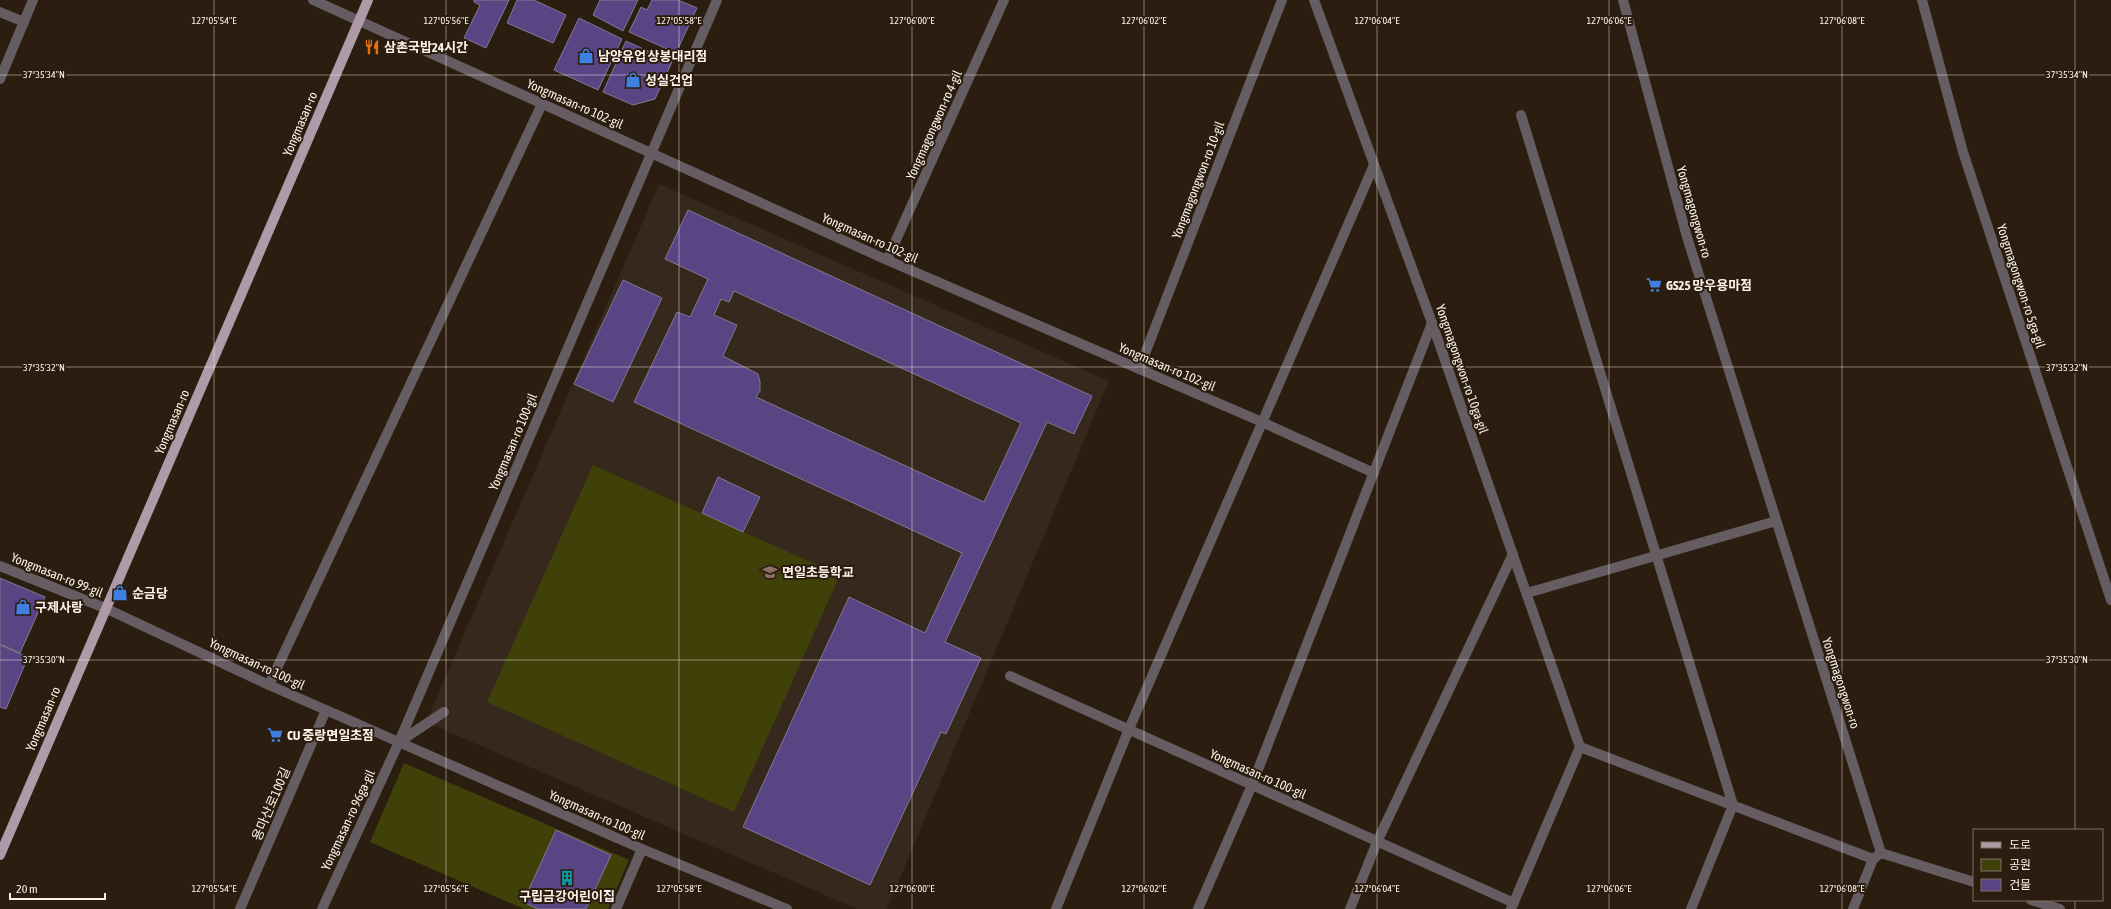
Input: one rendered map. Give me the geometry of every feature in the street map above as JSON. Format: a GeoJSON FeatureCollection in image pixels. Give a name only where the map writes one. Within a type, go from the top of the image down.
{"type":"FeatureCollection","features":[{"type":"Feature","properties":{"kind":"main road","name":"Yongmasan-ro"},"geometry":{"type":"LineString","coordinates":[[0,854],[368,0]]}},
{"type":"Feature","properties":{"kind":"street"},"geometry":{"type":"LineString","coordinates":[[0,78],[34,0]]}},
{"type":"Feature","properties":{"kind":"street","name":"Yongmasan-ro 102-gil"},"geometry":{"type":"LineString","coordinates":[[313,0],[887,260],[1262,422],[1374,473]]}},
{"type":"Feature","properties":{"kind":"street","name":"Yongmasan-ro 100-gil"},"geometry":{"type":"LineString","coordinates":[[399,742],[717,0]]}},
{"type":"Feature","properties":{"kind":"street","name":"Yongmagongwon-ro 4-gil"},"geometry":{"type":"LineString","coordinates":[[887,260],[1004,0]]}},
{"type":"Feature","properties":{"kind":"street","name":"Yongmagongwon-ro 10-gil"},"geometry":{"type":"LineString","coordinates":[[1138,369],[1282,0]]}},
{"type":"Feature","properties":{"kind":"street","name":"Yongmagongwon-ro 10ga-gil"},"geometry":{"type":"LineString","coordinates":[[1314,0],[1432,323],[1580,747]]}},
{"type":"Feature","properties":{"kind":"street","name":"Yongmagongwon-ro"},"geometry":{"type":"LineString","coordinates":[[1623,0],[1687,237],[1776,521],[1877,856]]}},
{"type":"Feature","properties":{"kind":"street","name":"Yongmagongwon-ro 5ga-gil"},"geometry":{"type":"LineString","coordinates":[[1922,0],[1963,152],[2111,600]]}},
{"type":"Feature","properties":{"kind":"street"},"geometry":{"type":"LineString","coordinates":[[0,12],[24,22]]}},
{"type":"Feature","properties":{"kind":"street"},"geometry":{"type":"LineString","coordinates":[[269,685],[542,104]]}},
{"type":"Feature","properties":{"kind":"street"},"geometry":{"type":"LineString","coordinates":[[1521,115],[1733,805],[1691,909]]}},
{"type":"Feature","properties":{"kind":"street"},"geometry":{"type":"LineString","coordinates":[[1056,909],[1129,729],[1374,165]]}},
{"type":"Feature","properties":{"kind":"street"},"geometry":{"type":"LineString","coordinates":[[1198,909],[1252,785],[1432,323]]}},
{"type":"Feature","properties":{"kind":"street"},"geometry":{"type":"LineString","coordinates":[[1527,593],[1776,521]]}},
{"type":"Feature","properties":{"kind":"street"},"geometry":{"type":"LineString","coordinates":[[1350,909],[1377,842],[1513,554]]}},
{"type":"Feature","properties":{"kind":"street","name":"Yongmasan-ro 99-gil"},"geometry":{"type":"LineString","coordinates":[[0,566],[105,608]]}},
{"type":"Feature","properties":{"kind":"street","name":"Yongmasan-ro 100-gil"},"geometry":{"type":"LineString","coordinates":[[105,608],[269,685],[772,906],[787,909]]}},
{"type":"Feature","properties":{"kind":"street","name":"Yongmasan-ro 100-gil"},"geometry":{"type":"LineString","coordinates":[[1010,676],[1377,842],[1512,906],[1580,747]]}},
{"type":"Feature","properties":{"kind":"street","name":"용마산로100길"},"geometry":{"type":"LineString","coordinates":[[240,909],[326,710]]}},
{"type":"Feature","properties":{"kind":"street"},"geometry":{"type":"LineString","coordinates":[[399,742],[444,712]]}},
{"type":"Feature","properties":{"kind":"street","name":"Yongmasan-ro 96ga-gil"},"geometry":{"type":"LineString","coordinates":[[322,909],[399,742]]}},
{"type":"Feature","properties":{"kind":"street"},"geometry":{"type":"LineString","coordinates":[[1580,747],[1733,805],[1877,856],[1973,882]]}},
{"type":"Feature","properties":{"kind":"street"},"geometry":{"type":"LineString","coordinates":[[616,909],[642,849]]}},
{"type":"Feature","properties":{"kind":"street"},"geometry":{"type":"LineString","coordinates":[[1852,909],[1877,856]]}},
{"type":"Feature","properties":{"kind":"street"},"geometry":{"type":"LineString","coordinates":[[2034,901],[2060,909]]}},
{"type":"Feature","properties":{"kind":"shaded area"},"geometry":{"type":"Polygon","coordinates":[[[659,184],[1109,381],[887,909],[857,909],[426,722],[659,184]]]}},
{"type":"Feature","properties":{"kind":"green space"},"geometry":{"type":"Polygon","coordinates":[[[593,465],[840,575],[734,812],[487,702],[593,465]]]}},
{"type":"Feature","properties":{"kind":"green space"},"geometry":{"type":"Polygon","coordinates":[[[404,763],[629,860],[608,909],[524,909],[370,842],[404,763]]]}},
{"type":"Feature","properties":{"kind":"building"},"geometry":{"type":"Polygon","coordinates":[[[474,0],[509,0],[486,48],[464,38],[480,5],[474,2],[474,0]]]}},
{"type":"Feature","properties":{"kind":"building"},"geometry":{"type":"Polygon","coordinates":[[[517,0],[534,0],[566,15],[553,43],[507,23],[517,0]]]}},
{"type":"Feature","properties":{"kind":"building"},"geometry":{"type":"Polygon","coordinates":[[[600,0],[638,0],[623,31],[593,15],[600,0]]]}},
{"type":"Feature","properties":{"kind":"building"},"geometry":{"type":"Polygon","coordinates":[[[652,0],[678,0],[697,8],[676,53],[629,32],[641,7],[647,10],[652,0]]]}},
{"type":"Feature","properties":{"kind":"building"},"geometry":{"type":"Polygon","coordinates":[[[579,18],[622,39],[598,90],[554,70],[579,18]]]}},
{"type":"Feature","properties":{"kind":"building"},"geometry":{"type":"Polygon","coordinates":[[[626,41],[672,62],[655,99],[633,105],[603,92],[626,41]]]}},
{"type":"Feature","properties":{"kind":"building"},"geometry":{"type":"Polygon","coordinates":[[[688,210],[1092,396],[1074,434],[1047,422],[945,642],[981,658],[946,734],[941,732],[870,885],[743,827],[849,597],[925,633],[962,553],[634,402],[677,312],[690,317],[708,279],[665,259],[688,210]],[[734,291],[729,302],[721,299],[714,315],[737,325],[723,356],[758,374],[760,391],[756,397],[984,502],[1021,423],[734,291]]]}},
{"type":"Feature","properties":{"kind":"building"},"geometry":{"type":"Polygon","coordinates":[[[623,280],[662,298],[613,402],[574,384],[623,280]]]}},
{"type":"Feature","properties":{"kind":"building"},"geometry":{"type":"Polygon","coordinates":[[[718,477],[760,497],[743,532],[702,513],[718,477]]]}},
{"type":"Feature","properties":{"kind":"building"},"geometry":{"type":"Polygon","coordinates":[[[0,578],[45,597],[20,653],[0,644],[0,578]]]}},
{"type":"Feature","properties":{"kind":"building"},"geometry":{"type":"Polygon","coordinates":[[[0,645],[28,657],[6,709],[0,707],[0,645]]]}},
{"type":"Feature","properties":{"kind":"building","name":"구립금강어린이집"},"geometry":{"type":"Polygon","coordinates":[[[556,830],[611,855],[586,909],[538,909],[523,902],[556,830]]]}},
{"type":"Feature","properties":{"kind":"place","name":"삼촌국밥24시간"},"geometry":{"type":"Point","coordinates":[372,47]}},
{"type":"Feature","properties":{"kind":"place","name":"남양유업 상봉대리점"},"geometry":{"type":"Point","coordinates":[586,56]}},
{"type":"Feature","properties":{"kind":"place","name":"성실건업"},"geometry":{"type":"Point","coordinates":[633,80]}},
{"type":"Feature","properties":{"kind":"place","name":"GS25 망우용마점"},"geometry":{"type":"Point","coordinates":[1654,285]}},
{"type":"Feature","properties":{"kind":"place","name":"면일초등학교"},"geometry":{"type":"Point","coordinates":[770,572]}},
{"type":"Feature","properties":{"kind":"place","name":"순금당"},"geometry":{"type":"Point","coordinates":[120,593]}},
{"type":"Feature","properties":{"kind":"place","name":"구제사랑"},"geometry":{"type":"Point","coordinates":[23,607]}},
{"type":"Feature","properties":{"kind":"place","name":"CU 중랑면일초점"},"geometry":{"type":"Point","coordinates":[275,735]}},
{"type":"Feature","properties":{"kind":"place","name":"구립금강어린이집"},"geometry":{"type":"Point","coordinates":[567,878]}}]}
